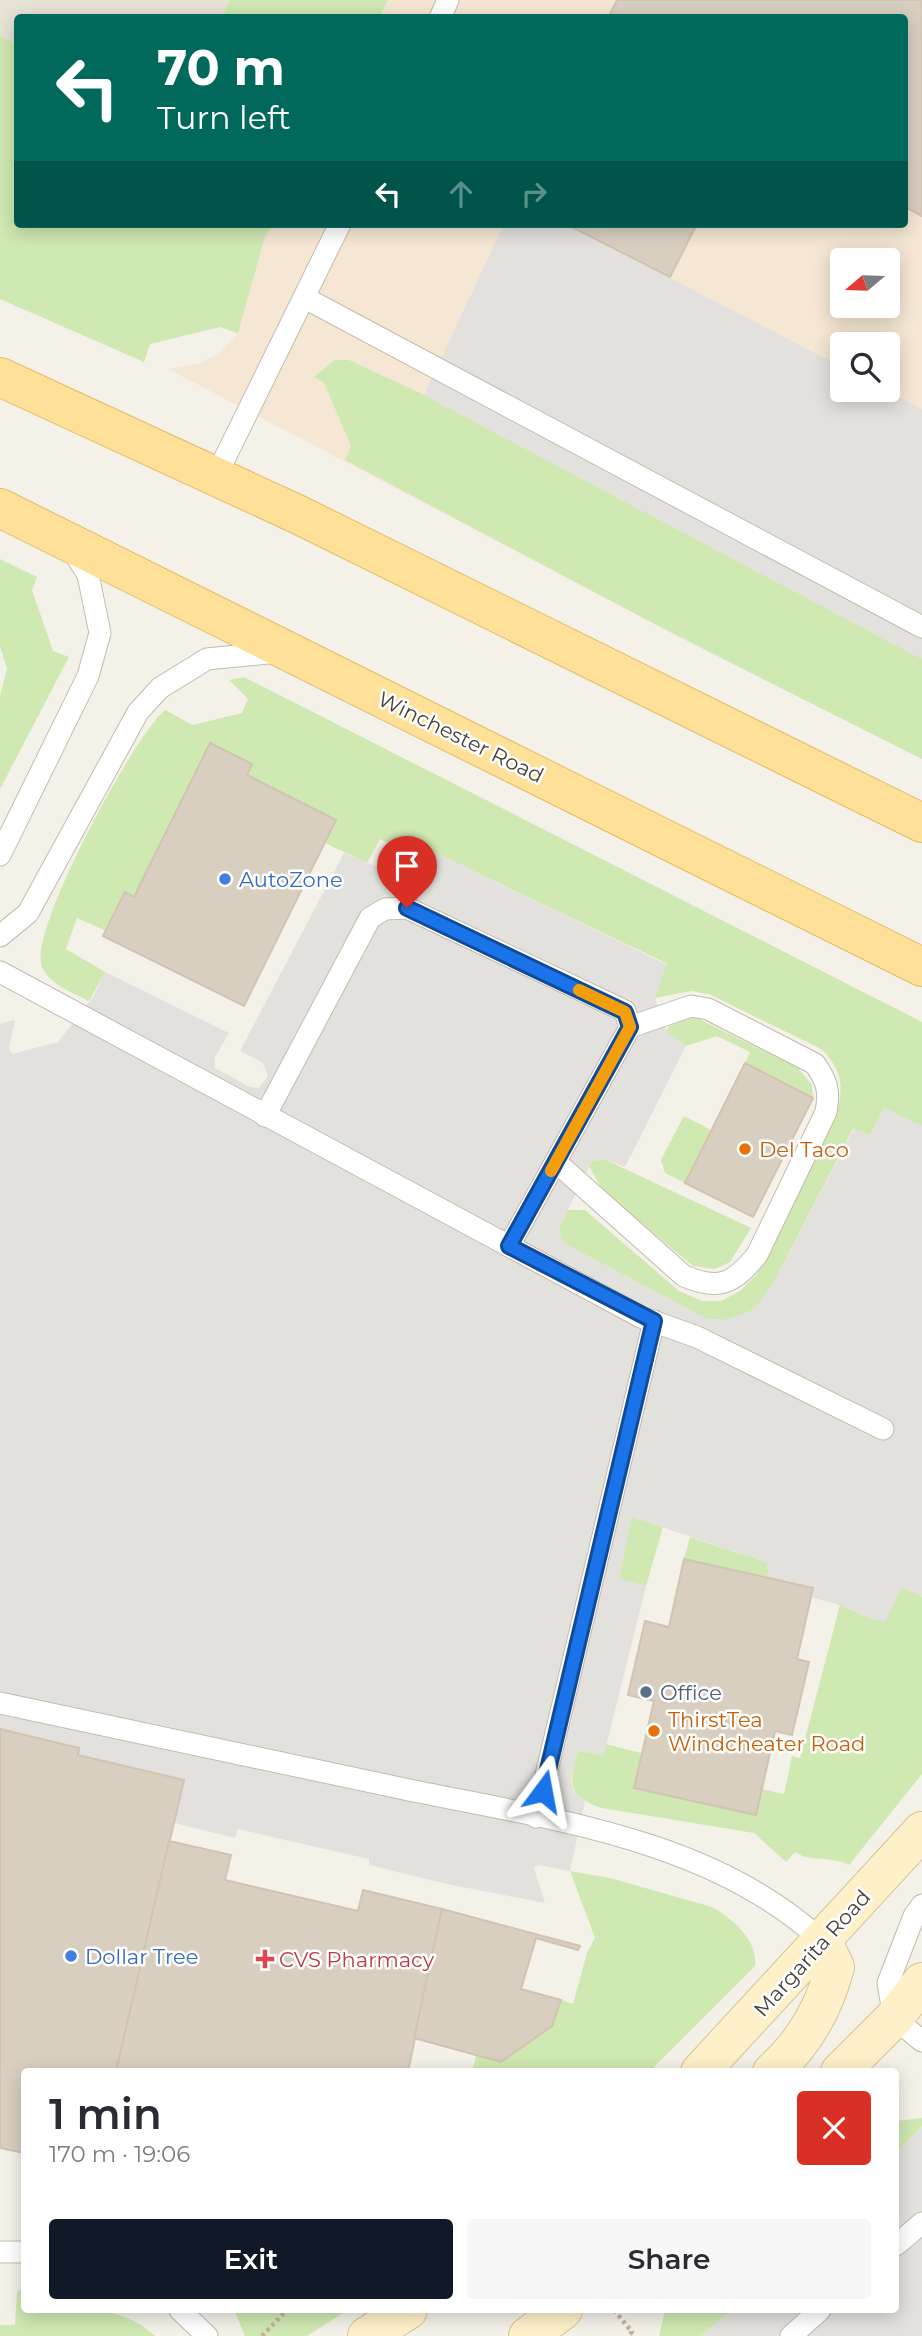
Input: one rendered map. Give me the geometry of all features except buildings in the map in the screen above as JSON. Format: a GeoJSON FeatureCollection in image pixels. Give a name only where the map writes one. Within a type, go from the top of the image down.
{"type":"FeatureCollection","features":[{"type":"Feature","properties":{"kind":"main road"},"geometry":{"type":"LineString","coordinates":[[0,377],[216,477],[922,822]]}},
{"type":"Feature","properties":{"kind":"main road","name":"Winchester Road"},"geometry":{"type":"LineString","coordinates":[[0,508],[734,871],[922,967]]}},
{"type":"Feature","properties":{"kind":"main road","name":"Margarita Road"},"geometry":{"type":"LineString","coordinates":[[704,2068],[823,1942],[922,1831]]}},
{"type":"Feature","properties":{"kind":"main road"},"geometry":{"type":"LineString","coordinates":[[776,2068],[804,2037],[823,2008],[835,1967],[823,1942]]}},
{"type":"Feature","properties":{"kind":"main road"},"geometry":{"type":"LineString","coordinates":[[846,2068],[908,2030],[922,1982]]}},
{"type":"Feature","properties":{"kind":"main road"},"geometry":{"type":"LineString","coordinates":[[367,2336],[403,2313]]}},
{"type":"Feature","properties":{"kind":"lane"},"geometry":{"type":"LineString","coordinates":[[216,477],[338,228]]}},
{"type":"Feature","properties":{"kind":"lane"},"geometry":{"type":"LineString","coordinates":[[304,298],[922,627]]}},
{"type":"Feature","properties":{"kind":"lane"},"geometry":{"type":"LineString","coordinates":[[0,855],[88,676],[100,633],[88,575],[67,541]]}},
{"type":"Feature","properties":{"kind":"lane"},"geometry":{"type":"LineString","coordinates":[[0,936],[28,913],[138,712],[160,688],[207,659],[286,651]]}},
{"type":"Feature","properties":{"kind":"lane"},"geometry":{"type":"LineString","coordinates":[[265,1116],[370,918],[384,909],[407,908],[613,1006],[625,1012],[630,1027]]}},
{"type":"Feature","properties":{"kind":"lane"},"geometry":{"type":"LineString","coordinates":[[0,972],[509,1246],[654,1321],[697,1337],[883,1429]]}},
{"type":"Feature","properties":{"kind":"lane"},"geometry":{"type":"LineString","coordinates":[[509,1246],[630,1027],[691,1006],[708,1009],[815,1064],[825,1077],[830,1093],[826,1112],[757,1255],[740,1275],[723,1284],[703,1284],[684,1276],[556,1162]]}},
{"type":"Feature","properties":{"kind":"lane"},"geometry":{"type":"LineString","coordinates":[[537,1817],[654,1321]]}},
{"type":"Feature","properties":{"kind":"lane"},"geometry":{"type":"LineString","coordinates":[[0,1703],[537,1817],[666,1850],[720,1871],[784,1908],[823,1942]]}},
{"type":"Feature","properties":{"kind":"lane"},"geometry":{"type":"LineString","coordinates":[[908,2030],[888,1983],[914,1916],[922,1905]]}},
{"type":"Feature","properties":{"kind":"lane"},"geometry":{"type":"LineString","coordinates":[[899,2242],[922,2222]]}},
{"type":"Feature","properties":{"kind":"lane"},"geometry":{"type":"LineString","coordinates":[[0,2252],[21,2252]]}},
{"type":"Feature","properties":{"kind":"lane"},"geometry":{"type":"LineString","coordinates":[[183,2313],[207,2336]]}},
{"type":"Feature","properties":{"kind":"lane"},"geometry":{"type":"LineString","coordinates":[[791,2336],[817,2313]]}},
{"type":"Feature","properties":{"kind":"path"},"geometry":{"type":"LineString","coordinates":[[261,2336],[284,2313]]}},
{"type":"Feature","properties":{"kind":"path"},"geometry":{"type":"LineString","coordinates":[[616,2313],[632,2332],[628,2336]]}},
{"type":"Feature","properties":{"kind":"shaded area"},"geometry":{"type":"Polygon","coordinates":[[[0,0],[230,0],[223,14],[14,14],[14,42],[0,36],[0,0]]]}},
{"type":"Feature","properties":{"kind":"shaded area"},"geometry":{"type":"Polygon","coordinates":[[[230,0],[922,0],[922,759],[666,630],[168,369],[198,364],[218,354],[238,333],[265,237],[262,228],[908,228],[908,14],[223,14],[230,0]]]}},
{"type":"Feature","properties":{"kind":"shaded area"},"geometry":{"type":"Polygon","coordinates":[[[502,228],[574,228],[830,361],[830,402],[900,402],[900,397],[922,409],[922,659],[424,395],[502,228]]]}},
{"type":"Feature","properties":{"kind":"shaded area"},"geometry":{"type":"Polygon","coordinates":[[[427,849],[666,964],[655,998],[666,1031],[686,1046],[625,1167],[604,1159],[592,1161],[559,1228],[563,1243],[707,1319],[726,1320],[753,1310],[774,1282],[854,1129],[870,1135],[884,1108],[922,1126],[922,1597],[902,1587],[885,1622],[872,1619],[840,1605],[811,1597],[813,1588],[770,1578],[766,1562],[632,1517],[619,1579],[646,1586],[604,1755],[578,1751],[571,1779],[573,1790],[585,1802],[570,1871],[538,1865],[534,1868],[545,1903],[447,1884],[369,1865],[369,1859],[238,1829],[235,1838],[174,1823],[183,1780],[78,1755],[79,1748],[0,1729],[0,1024],[15,1020],[9,1048],[12,1054],[58,1042],[93,997],[105,972],[229,1033],[215,1057],[215,1068],[250,1087],[259,1088],[268,1076],[263,1063],[240,1051],[344,853],[411,881],[427,849]]]}},
{"type":"Feature","properties":{"kind":"shaded area"},"geometry":{"type":"Polygon","coordinates":[[[922,2126],[922,2336],[700,2336],[728,2313],[899,2313],[899,2150],[922,2126]]]}},
{"type":"Feature","properties":{"kind":"green space"},"geometry":{"type":"Polygon","coordinates":[[[230,0],[388,0],[381,14],[223,14],[230,0]]]}},
{"type":"Feature","properties":{"kind":"green space"},"geometry":{"type":"Polygon","coordinates":[[[0,36],[14,42],[14,228],[270,228],[238,333],[220,327],[150,344],[144,362],[0,299],[0,36]]]}},
{"type":"Feature","properties":{"kind":"green space"},"geometry":{"type":"Polygon","coordinates":[[[334,360],[349,360],[424,395],[922,659],[922,759],[666,630],[345,460],[351,446],[324,383],[314,377],[334,360]]]}},
{"type":"Feature","properties":{"kind":"green space"},"geometry":{"type":"Polygon","coordinates":[[[0,559],[37,577],[32,590],[53,651],[69,657],[0,789],[0,696],[7,669],[0,646],[0,559]]]}},
{"type":"Feature","properties":{"kind":"green space"},"geometry":{"type":"Polygon","coordinates":[[[244,677],[922,1022],[922,1126],[884,1108],[870,1135],[853,1129],[774,1282],[753,1310],[739,1316],[726,1320],[707,1319],[563,1243],[559,1228],[568,1210],[585,1210],[679,1291],[702,1301],[721,1301],[740,1291],[757,1274],[835,1118],[841,1089],[838,1073],[829,1057],[821,1049],[709,994],[691,991],[655,998],[666,963],[427,849],[421,861],[380,839],[367,863],[325,843],[336,820],[247,775],[252,764],[210,743],[134,897],[124,893],[106,931],[77,918],[66,949],[105,972],[89,1001],[56,984],[42,967],[42,947],[51,916],[66,877],[87,835],[131,756],[165,710],[193,725],[242,713],[248,699],[229,680],[244,677]]]}},
{"type":"Feature","properties":{"kind":"green space"},"geometry":{"type":"Polygon","coordinates":[[[691,1018],[699,1019],[798,1068],[812,1085],[813,1098],[745,1063],[750,1052],[717,1036],[686,1046],[666,1031],[669,1026],[691,1018]]]}},
{"type":"Feature","properties":{"kind":"green space"},"geometry":{"type":"Polygon","coordinates":[[[684,1116],[711,1130],[685,1183],[665,1173],[661,1160],[684,1116]]]}},
{"type":"Feature","properties":{"kind":"green space"},"geometry":{"type":"Polygon","coordinates":[[[604,1159],[751,1228],[730,1262],[715,1269],[693,1266],[603,1191],[589,1166],[592,1161],[604,1159]]]}},
{"type":"Feature","properties":{"kind":"green space"},"geometry":{"type":"Polygon","coordinates":[[[631,1516],[663,1527],[646,1586],[619,1579],[631,1516]]]}},
{"type":"Feature","properties":{"kind":"green space"},"geometry":{"type":"Polygon","coordinates":[[[690,1537],[766,1562],[770,1578],[684,1559],[690,1537]]]}},
{"type":"Feature","properties":{"kind":"green space"},"geometry":{"type":"Polygon","coordinates":[[[902,1586],[922,1597],[922,1774],[849,1865],[795,1852],[786,1862],[754,1833],[602,1808],[582,1799],[576,1793],[572,1780],[578,1751],[604,1755],[606,1744],[641,1753],[634,1788],[755,1815],[762,1789],[784,1794],[792,1756],[800,1758],[840,1605],[872,1619],[902,1586]]]}},
{"type":"Feature","properties":{"kind":"green space"},"geometry":{"type":"Polygon","coordinates":[[[570,1871],[610,1878],[712,1907],[743,1931],[755,1956],[755,1966],[653,2068],[473,2068],[476,2055],[501,2062],[552,2026],[561,2000],[573,2004],[587,1953],[595,1938],[570,1871]]]}},
{"type":"Feature","properties":{"kind":"green space"},"geometry":{"type":"Polygon","coordinates":[[[922,2118],[922,2126],[899,2150],[899,2121],[922,2118]]]}},
{"type":"Feature","properties":{"kind":"green space"},"geometry":{"type":"Polygon","coordinates":[[[21,2290],[21,2313],[110,2313],[141,2325],[155,2336],[0,2336],[0,2325],[15,2325],[17,2292],[21,2290]]]}},
{"type":"Feature","properties":{"kind":"green space"},"geometry":{"type":"Polygon","coordinates":[[[235,2313],[343,2313],[307,2336],[245,2336],[235,2313]]]}},
{"type":"Feature","properties":{"kind":"green space"},"geometry":{"type":"Polygon","coordinates":[[[664,2313],[728,2313],[701,2336],[659,2336],[664,2313]]]}},
{"type":"Feature","properties":{"kind":"slow traffic"},"geometry":{"type":"LineString","coordinates":[[551,1171],[630,1027],[625,1012],[579,990]]}},
{"type":"Feature","properties":{"kind":"place","name":"AutoZone"},"geometry":{"type":"Point","coordinates":[225,879]}},
{"type":"Feature","properties":{"kind":"place","name":"Del Taco"},"geometry":{"type":"Point","coordinates":[745,1149]}},
{"type":"Feature","properties":{"kind":"place","name":"Office"},"geometry":{"type":"Point","coordinates":[646,1692]}},
{"type":"Feature","properties":{"kind":"place","name":"ThirstTea Windcheater Road"},"geometry":{"type":"Point","coordinates":[654,1731]}},
{"type":"Feature","properties":{"kind":"place","name":"Dollar Tree"},"geometry":{"type":"Point","coordinates":[71,1956]}},
{"type":"Feature","properties":{"kind":"place","name":"CVS Pharmacy"},"geometry":{"type":"Point","coordinates":[265,1959]}},
{"type":"Feature","properties":{"kind":"route"},"geometry":{"type":"LineString","coordinates":[[407,908],[625,1012],[630,1027],[509,1246],[641,1317],[654,1321],[543,1791]]}}]}
